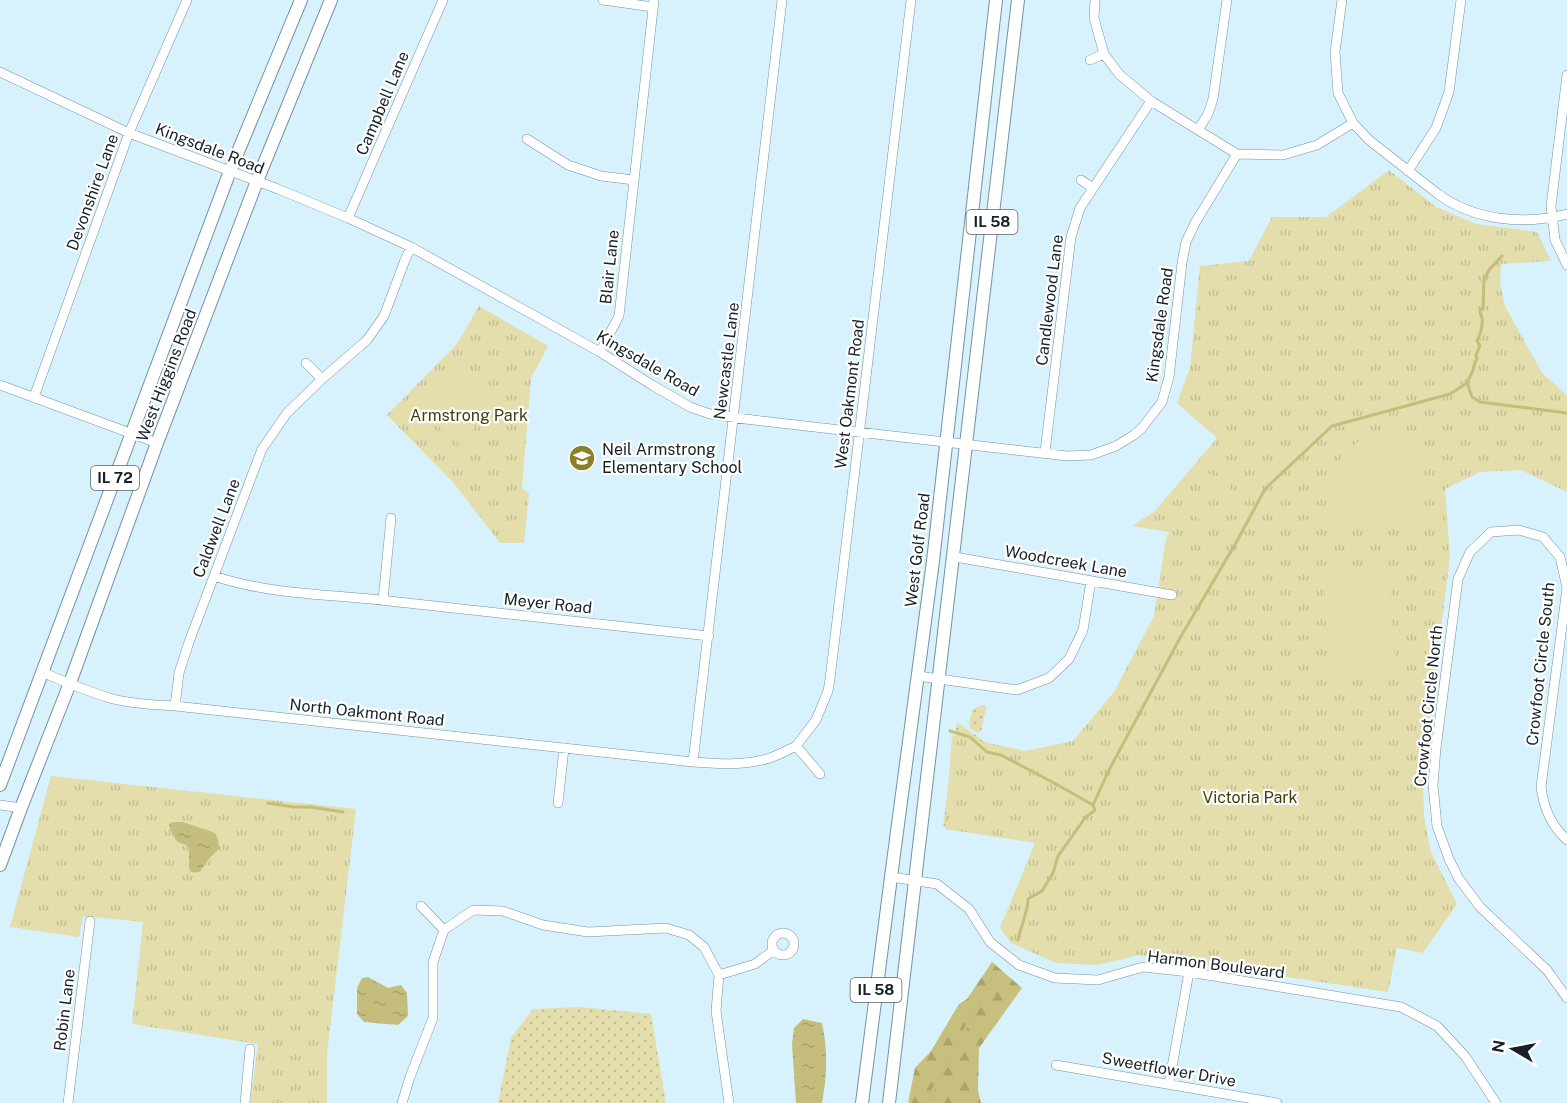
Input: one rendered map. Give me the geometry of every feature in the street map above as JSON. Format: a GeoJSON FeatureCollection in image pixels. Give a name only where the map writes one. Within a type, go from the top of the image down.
{"type":"FeatureCollection","features":[{"type":"Feature","properties":{"kind":"main road","name":"West Higgins Road"},"geometry":{"type":"LineString","coordinates":[[0,785],[230,171],[301,0]]}},
{"type":"Feature","properties":{"kind":"main road","name":"West Higgins Road"},"geometry":{"type":"LineString","coordinates":[[0,865],[257,181],[331,0]]}},
{"type":"Feature","properties":{"kind":"main road","name":"West Golf Road"},"geometry":{"type":"LineString","coordinates":[[862,1103],[947,442],[996,0]]}},
{"type":"Feature","properties":{"kind":"main road","name":"IL 58"},"geometry":{"type":"LineString","coordinates":[[889,1103],[955,557],[1018,0]]}},
{"type":"Feature","properties":{"kind":"street","name":"Devonshire Lane"},"geometry":{"type":"LineString","coordinates":[[34,397],[129,133],[187,0]]}},
{"type":"Feature","properties":{"kind":"street","name":"Campbell Lane"},"geometry":{"type":"LineString","coordinates":[[348,218],[443,0]]}},
{"type":"Feature","properties":{"kind":"street","name":"Blair Lane"},"geometry":{"type":"LineString","coordinates":[[600,352],[619,316],[653,4],[603,0]]}},
{"type":"Feature","properties":{"kind":"street","name":"Newcastle Lane"},"geometry":{"type":"LineString","coordinates":[[693,762],[782,0]]}},
{"type":"Feature","properties":{"kind":"street","name":"West Oakmont Road"},"geometry":{"type":"LineString","coordinates":[[796,746],[816,720],[828,691],[830,679],[910,0]]}},
{"type":"Feature","properties":{"kind":"street"},"geometry":{"type":"LineString","coordinates":[[1095,0],[1094,18],[1104,54],[1119,74],[1151,101],[1238,154],[1283,155],[1317,144],[1353,123]]}},
{"type":"Feature","properties":{"kind":"street"},"geometry":{"type":"LineString","coordinates":[[1198,130],[1208,114],[1213,99],[1227,0]]}},
{"type":"Feature","properties":{"kind":"street"},"geometry":{"type":"LineString","coordinates":[[1342,0],[1335,52],[1338,93],[1353,123],[1369,140],[1449,202],[1475,213],[1522,220],[1551,218],[1567,214]]}},
{"type":"Feature","properties":{"kind":"street"},"geometry":{"type":"LineString","coordinates":[[1408,171],[1436,128],[1449,92],[1461,0]]}},
{"type":"Feature","properties":{"kind":"street"},"geometry":{"type":"LineString","coordinates":[[1090,60],[1104,54]]}},
{"type":"Feature","properties":{"kind":"street","name":"Kingsdale Road"},"geometry":{"type":"LineString","coordinates":[[0,72],[129,133],[257,181],[348,218],[411,247],[600,352],[690,407],[710,414],[734,418],[1067,456],[1091,455],[1116,446],[1142,428],[1162,402],[1169,377],[1186,243],[1195,223],[1238,154]]}},
{"type":"Feature","properties":{"kind":"street"},"geometry":{"type":"LineString","coordinates":[[1567,75],[1551,201],[1555,240],[1567,265]]}},
{"type":"Feature","properties":{"kind":"street","name":"Candlewood Lane"},"geometry":{"type":"LineString","coordinates":[[1045,453],[1071,237],[1080,208],[1151,101]]}},
{"type":"Feature","properties":{"kind":"street"},"geometry":{"type":"LineString","coordinates":[[527,139],[568,165],[601,176],[634,180]]}},
{"type":"Feature","properties":{"kind":"street"},"geometry":{"type":"LineString","coordinates":[[1081,180],[1094,188]]}},
{"type":"Feature","properties":{"kind":"street","name":"Caldwell Lane"},"geometry":{"type":"LineString","coordinates":[[175,706],[179,673],[189,642],[262,449],[288,413],[322,379],[367,340],[384,316],[411,247]]}},
{"type":"Feature","properties":{"kind":"street"},"geometry":{"type":"LineString","coordinates":[[306,363],[322,379]]}},
{"type":"Feature","properties":{"kind":"street"},"geometry":{"type":"LineString","coordinates":[[0,385],[157,443]]}},
{"type":"Feature","properties":{"kind":"street"},"geometry":{"type":"LineString","coordinates":[[383,600],[392,518]]}},
{"type":"Feature","properties":{"kind":"street","name":"Crowfoot Circle South"},"geometry":{"type":"LineString","coordinates":[[1470,552],[1491,532],[1519,530],[1543,537],[1560,557],[1567,588],[1541,787],[1548,815],[1557,830],[1567,840]]}},
{"type":"Feature","properties":{"kind":"street","name":"Crowfoot Circle North"},"geometry":{"type":"LineString","coordinates":[[1470,552],[1458,579],[1436,748],[1433,785],[1437,826],[1449,859],[1469,893],[1488,915],[1546,970],[1567,998]]}},
{"type":"Feature","properties":{"kind":"street","name":"Woodcreek Lane"},"geometry":{"type":"LineString","coordinates":[[955,557],[1172,595]]}},
{"type":"Feature","properties":{"kind":"street","name":"Meyer Road"},"geometry":{"type":"LineString","coordinates":[[214,576],[237,584],[291,592],[709,636]]}},
{"type":"Feature","properties":{"kind":"street"},"geometry":{"type":"LineString","coordinates":[[918,676],[1017,690],[1049,678],[1069,659],[1083,630],[1091,581]]}},
{"type":"Feature","properties":{"kind":"street","name":"North Oakmont Road"},"geometry":{"type":"LineString","coordinates":[[42,672],[116,699],[150,705],[693,762],[742,764],[769,758],[796,746]]}},
{"type":"Feature","properties":{"kind":"street"},"geometry":{"type":"LineString","coordinates":[[796,746],[820,774]]}},
{"type":"Feature","properties":{"kind":"street"},"geometry":{"type":"LineString","coordinates":[[558,803],[564,748]]}},
{"type":"Feature","properties":{"kind":"street"},"geometry":{"type":"LineString","coordinates":[[0,805],[21,808]]}},
{"type":"Feature","properties":{"kind":"street","name":"Harmon Boulevard"},"geometry":{"type":"LineString","coordinates":[[891,877],[937,885],[969,909],[990,942],[1019,965],[1055,978],[1098,980],[1143,967],[1189,972],[1401,1006],[1437,1026],[1465,1056],[1496,1103]]}},
{"type":"Feature","properties":{"kind":"street"},"geometry":{"type":"LineString","coordinates":[[421,906],[444,930]]}},
{"type":"Feature","properties":{"kind":"street"},"geometry":{"type":"LineString","coordinates":[[402,1103],[432,1018],[432,962],[444,930],[472,910],[503,911],[543,925],[588,932],[666,928],[689,934],[704,946],[719,975],[716,1011],[729,1103]]}},
{"type":"Feature","properties":{"kind":"street","name":"Robin Lane"},"geometry":{"type":"LineString","coordinates":[[68,1103],[90,921]]}},
{"type":"Feature","properties":{"kind":"street"},"geometry":{"type":"LineString","coordinates":[[719,975],[755,964],[774,950]]}},
{"type":"Feature","properties":{"kind":"street"},"geometry":{"type":"LineString","coordinates":[[1169,1084],[1189,972]]}},
{"type":"Feature","properties":{"kind":"street"},"geometry":{"type":"LineString","coordinates":[[245,1103],[250,1049]]}},
{"type":"Feature","properties":{"kind":"street","name":"Sweetflower Drive"},"geometry":{"type":"LineString","coordinates":[[1056,1065],[1276,1103]]}},
{"type":"Feature","properties":{"kind":"green space","name":"Victoria Park"},"geometry":{"type":"Polygon","coordinates":[[[1389,170],[1436,207],[1476,224],[1537,232],[1551,261],[1501,264],[1500,283],[1505,306],[1542,373],[1567,395],[1567,492],[1521,470],[1480,472],[1445,489],[1450,557],[1423,772],[1424,816],[1431,852],[1457,904],[1423,953],[1397,948],[1388,992],[1139,955],[1098,965],[1056,963],[1011,943],[1000,928],[1035,843],[945,829],[952,735],[1025,751],[1073,741],[1114,692],[1154,616],[1166,538],[1169,532],[1132,526],[1155,511],[1217,438],[1177,403],[1190,368],[1200,266],[1249,261],[1272,217],[1326,217],[1389,170]]]}},
{"type":"Feature","properties":{"kind":"green space","name":"Armstrong Park"},"geometry":{"type":"Polygon","coordinates":[[[479,306],[548,346],[531,378],[522,488],[529,494],[524,543],[500,543],[453,482],[387,415],[457,344],[479,306]]]}},
{"type":"Feature","properties":{"kind":"green space"},"geometry":{"type":"Polygon","coordinates":[[[459,368],[477,385],[483,408],[473,429],[461,445],[418,409],[459,368]]]}},
{"type":"Feature","properties":{"kind":"green space"},"geometry":{"type":"Polygon","coordinates":[[[1416,436],[1422,521],[1330,524],[1331,488],[1341,457],[1363,437],[1416,436]]]}},
{"type":"Feature","properties":{"kind":"green space"},"geometry":{"type":"Polygon","coordinates":[[[1214,457],[1218,460],[1220,457],[1245,475],[1243,478],[1247,481],[1242,487],[1239,485],[1237,487],[1212,469],[1213,466],[1210,463],[1214,457]]]}},
{"type":"Feature","properties":{"kind":"green space"},"geometry":{"type":"Polygon","coordinates":[[[1203,472],[1207,475],[1209,473],[1234,491],[1232,494],[1236,496],[1231,503],[1227,500],[1225,503],[1200,484],[1202,481],[1198,479],[1203,472]]]}},
{"type":"Feature","properties":{"kind":"green space"},"geometry":{"type":"Polygon","coordinates":[[[1199,499],[1221,515],[1211,528],[1189,512],[1199,499]]]}},
{"type":"Feature","properties":{"kind":"green space"},"geometry":{"type":"Polygon","coordinates":[[[1389,568],[1395,672],[1330,676],[1323,572],[1389,568]]]}},
{"type":"Feature","properties":{"kind":"green space"},"geometry":{"type":"Polygon","coordinates":[[[985,705],[981,731],[977,733],[969,725],[972,711],[976,707],[985,705]]]}},
{"type":"Feature","properties":{"kind":"green space"},"geometry":{"type":"Polygon","coordinates":[[[957,722],[992,747],[957,827],[943,826],[957,722]]]}},
{"type":"Feature","properties":{"kind":"green space"},"geometry":{"type":"Polygon","coordinates":[[[51,776],[356,809],[327,1054],[327,1103],[250,1103],[258,1044],[132,1024],[143,922],[83,916],[79,937],[10,927],[51,776]]]}},
{"type":"Feature","properties":{"kind":"green space"},"geometry":{"type":"Polygon","coordinates":[[[992,962],[1022,988],[979,1048],[978,1091],[981,1103],[908,1103],[915,1068],[931,1051],[959,1004],[967,999],[992,962]]]}},
{"type":"Feature","properties":{"kind":"green space"},"geometry":{"type":"Polygon","coordinates":[[[580,1007],[651,1014],[666,1103],[498,1103],[511,1038],[533,1009],[580,1007]]]}},
{"type":"Feature","properties":{"kind":"water"},"geometry":{"type":"Polygon","coordinates":[[[183,822],[215,833],[219,849],[200,872],[191,872],[189,847],[178,842],[174,837],[169,824],[183,822]]]}},
{"type":"Feature","properties":{"kind":"water"},"geometry":{"type":"Polygon","coordinates":[[[368,977],[388,988],[401,985],[407,993],[408,1016],[398,1025],[364,1022],[357,1014],[357,988],[362,978],[368,977]]]}},
{"type":"Feature","properties":{"kind":"water"},"geometry":{"type":"Polygon","coordinates":[[[803,1019],[822,1023],[826,1063],[822,1103],[796,1103],[792,1044],[794,1028],[803,1019]]]}},
{"type":"Feature","properties":{"kind":"waterway"},"geometry":{"type":"LineString","coordinates":[[1018,940],[1028,899],[1042,891],[1053,873],[1058,856],[1085,818],[1095,810],[1093,805],[1109,770],[1180,638],[1265,489],[1332,426],[1450,394],[1467,383],[1480,346],[1477,341],[1482,324],[1480,310],[1483,308],[1484,279],[1502,256]]}},
{"type":"Feature","properties":{"kind":"waterway"},"geometry":{"type":"LineString","coordinates":[[1467,383],[1472,397],[1480,402],[1567,413]]}},
{"type":"Feature","properties":{"kind":"waterway"},"geometry":{"type":"LineString","coordinates":[[950,731],[970,737],[987,752],[1001,755],[1093,805]]}},
{"type":"Feature","properties":{"kind":"waterway"},"geometry":{"type":"LineString","coordinates":[[268,803],[343,812]]}},
{"type":"Feature","properties":{"kind":"waterway"},"geometry":{"type":"LineString","coordinates":[[926,1103],[997,972]]}},
{"type":"Feature","properties":{"kind":"place","name":"Neil Armstrong Elementary School"},"geometry":{"type":"Point","coordinates":[582,458]}}]}
